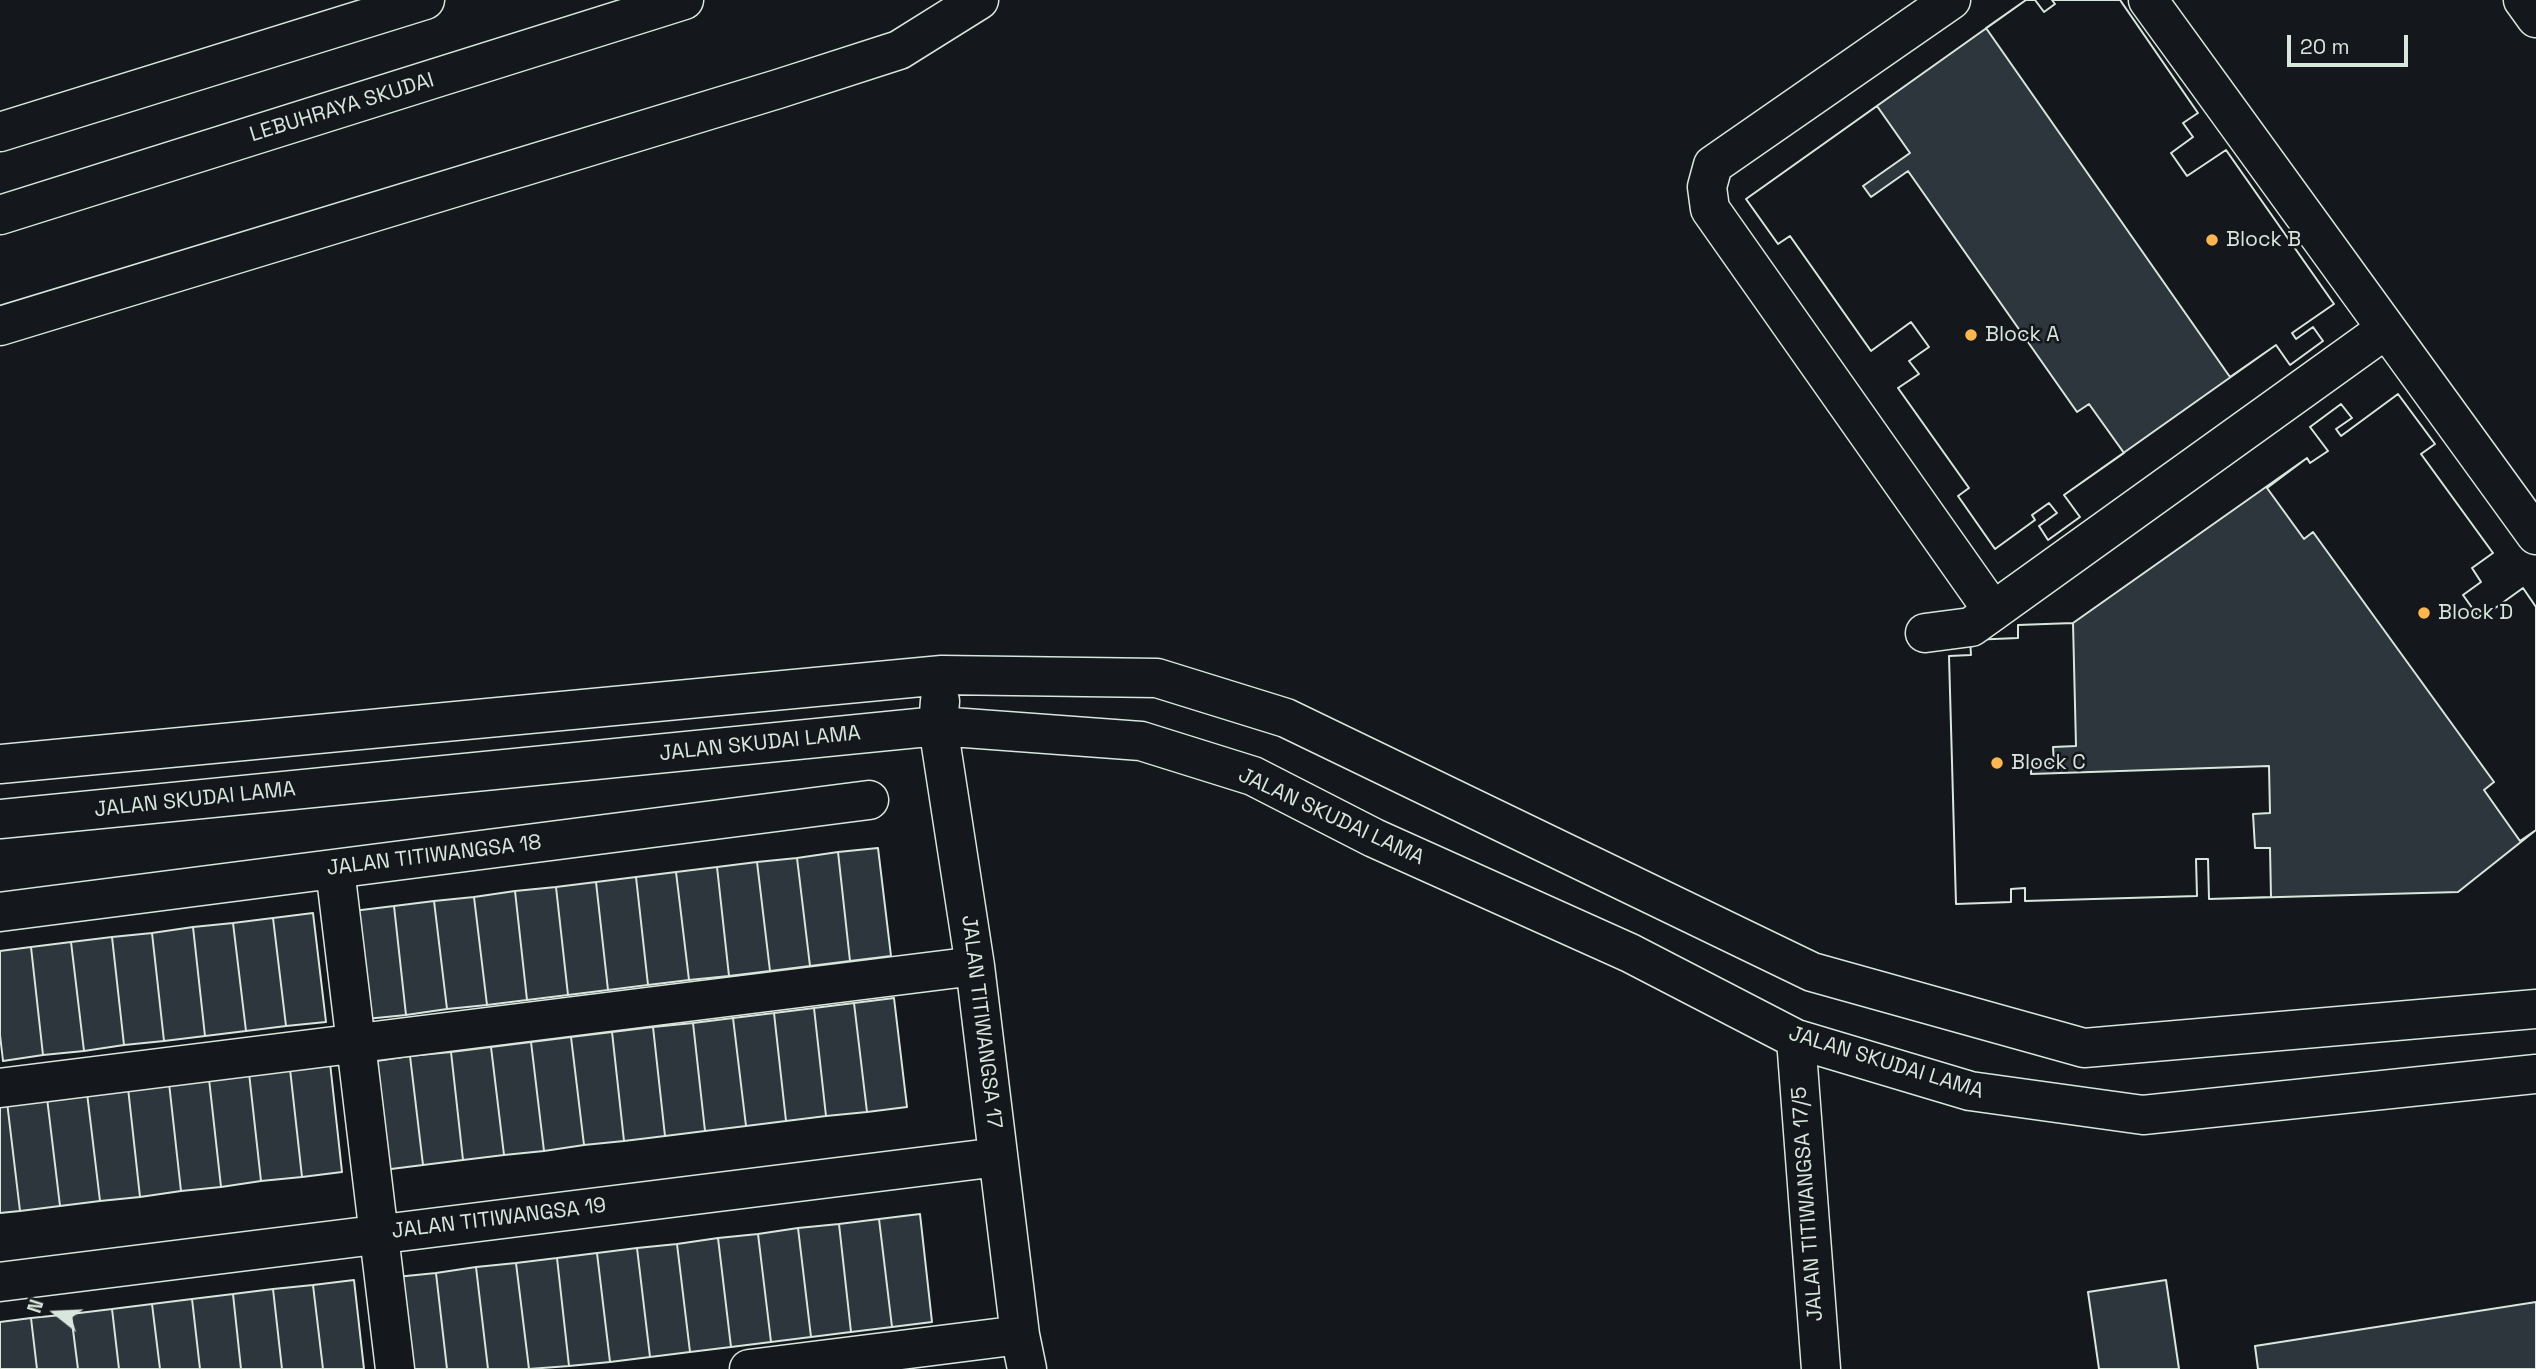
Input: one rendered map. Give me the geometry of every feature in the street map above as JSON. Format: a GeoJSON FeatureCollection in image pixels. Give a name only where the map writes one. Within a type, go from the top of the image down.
{"type":"FeatureCollection","features":[{"type":"Feature","properties":{"kind":"main road"},"geometry":{"type":"LineString","coordinates":[[0,132],[425,0]]}},
{"type":"Feature","properties":{"kind":"main road","name":"LEBUHRAYA SKUDAI"},"geometry":{"type":"LineString","coordinates":[[0,215],[684,0]]}},
{"type":"Feature","properties":{"kind":"main road"},"geometry":{"type":"LineString","coordinates":[[0,326],[765,94],[875,58],[899,50],[979,0]]}},
{"type":"Feature","properties":{"kind":"main road"},"geometry":{"type":"LineString","coordinates":[[1951,0],[1713,165],[1707,187],[1710,209],[1993,611]]}},
{"type":"Feature","properties":{"kind":"main road"},"geometry":{"type":"LineString","coordinates":[[2148,0],[2536,535]]}},
{"type":"Feature","properties":{"kind":"main road"},"geometry":{"type":"LineString","coordinates":[[2523,0],[2536,18]]}},
{"type":"Feature","properties":{"kind":"main road"},"geometry":{"type":"LineString","coordinates":[[1925,634],[1971,627],[2386,329]]}},
{"type":"Feature","properties":{"kind":"main road"},"geometry":{"type":"LineString","coordinates":[[0,764],[942,674],[1157,678],[1286,718],[1812,972],[2084,1048],[2536,1009]]}},
{"type":"Feature","properties":{"kind":"main road","name":"JALAN TITIWANGSA 17"},"geometry":{"type":"LineString","coordinates":[[942,674],[938,726],[975,967],[1023,1352]]}},
{"type":"Feature","properties":{"kind":"main road","name":"JALAN SKUDAI LAMA"},"geometry":{"type":"LineString","coordinates":[[0,819],[938,726],[1141,741],[1253,776],[1374,838],[1630,953],[1796,1039],[1970,1091],[2143,1115],[2536,1074]]}},
{"type":"Feature","properties":{"kind":"main road","name":"JALAN TITIWANGSA 18"},"geometry":{"type":"LineString","coordinates":[[0,912],[869,800]]}},
{"type":"Feature","properties":{"kind":"main road"},"geometry":{"type":"LineString","coordinates":[[335,869],[395,1369]]}},
{"type":"Feature","properties":{"kind":"main road"},"geometry":{"type":"LineString","coordinates":[[0,1088],[975,967]]}},
{"type":"Feature","properties":{"kind":"main road","name":"JALAN TITIWANGSA 17/5"},"geometry":{"type":"LineString","coordinates":[[1796,1039],[1821,1369]]}},
{"type":"Feature","properties":{"kind":"main road","name":"JALAN TITIWANGSA 19"},"geometry":{"type":"LineString","coordinates":[[0,1282],[998,1157]]}},
{"type":"Feature","properties":{"kind":"main road"},"geometry":{"type":"LineString","coordinates":[[749,1369],[1023,1352]]}},
{"type":"Feature","properties":{"kind":"building"},"geometry":{"type":"Polygon","coordinates":[[[2026,0],[2035,0],[2044,12],[2055,4],[2052,0],[2120,0],[2198,113],[2183,123],[2193,137],[2171,153],[2187,176],[2226,150],[2334,304],[2292,333],[2296,339],[2313,327],[2323,341],[2290,365],[2276,345],[2064,495],[2080,517],[2048,540],[2039,526],[2057,513],[2049,503],[2032,515],[2035,520],[1995,549],[1958,496],[1969,488],[1898,388],[1919,374],[1909,361],[1929,347],[1911,322],[1871,351],[1790,236],[1778,244],[1746,199],[2026,0]]]}},
{"type":"Feature","properties":{"kind":"building","name":"Block B"},"geometry":{"type":"Polygon","coordinates":[[[2026,0],[2035,0],[2044,12],[2055,4],[2052,0],[2120,0],[2198,113],[2183,123],[2193,137],[2171,153],[2187,176],[2226,150],[2334,304],[2292,333],[2296,339],[2313,327],[2323,341],[2290,365],[2276,345],[2230,377],[1986,28],[2026,0]]]}},
{"type":"Feature","properties":{"kind":"building","name":"Block A"},"geometry":{"type":"Polygon","coordinates":[[[1877,106],[1910,153],[1863,186],[1871,197],[1908,171],[2077,412],[2089,404],[2124,453],[2064,495],[2080,517],[2048,540],[2039,526],[2057,513],[2049,503],[2032,515],[2035,520],[1995,549],[1958,496],[1969,488],[1898,388],[1919,374],[1909,361],[1929,347],[1911,322],[1871,351],[1790,236],[1778,244],[1746,199],[1877,106]]]}},
{"type":"Feature","properties":{"kind":"building","name":"Block D"},"geometry":{"type":"Polygon","coordinates":[[[2398,394],[2435,444],[2421,454],[2493,553],[2472,568],[2481,582],[2463,595],[2480,619],[2523,588],[2536,607],[2536,830],[2520,841],[2484,790],[2494,782],[2313,532],[2304,539],[2267,488],[2307,458],[2310,463],[2328,451],[2310,427],[2341,404],[2352,418],[2336,429],[2341,436],[2398,394]]]}},
{"type":"Feature","properties":{"kind":"building"},"geometry":{"type":"Polygon","coordinates":[[[2398,394],[2435,444],[2421,454],[2493,553],[2472,568],[2481,582],[2463,595],[2480,619],[2523,588],[2536,607],[2536,830],[2458,892],[2209,899],[2208,859],[2196,859],[2197,896],[2025,901],[2025,888],[2011,889],[2011,902],[1956,904],[1949,656],[1971,655],[1970,640],[2018,638],[2018,625],[2073,623],[2307,458],[2310,463],[2328,451],[2310,427],[2341,404],[2352,418],[2336,429],[2341,436],[2398,394]]]}},
{"type":"Feature","properties":{"kind":"building","name":"Block C"},"geometry":{"type":"Polygon","coordinates":[[[2073,623],[2076,746],[2053,747],[2054,763],[2031,764],[2031,774],[2269,766],[2270,813],[2253,814],[2255,848],[2270,848],[2271,897],[2209,899],[2208,859],[2196,859],[2197,896],[2025,901],[2025,888],[2011,889],[2011,902],[1956,904],[1949,656],[1971,655],[1970,640],[2018,638],[2018,625],[2073,623]]]}},
{"type":"Feature","properties":{"kind":"building"},"geometry":{"type":"Polygon","coordinates":[[[878,848],[891,956],[850,961],[838,852],[878,848]]]}},
{"type":"Feature","properties":{"kind":"building"},"geometry":{"type":"Polygon","coordinates":[[[838,852],[850,961],[810,966],[797,858],[838,852]]]}},
{"type":"Feature","properties":{"kind":"building"},"geometry":{"type":"Polygon","coordinates":[[[797,858],[810,966],[770,971],[757,862],[797,858]]]}},
{"type":"Feature","properties":{"kind":"building"},"geometry":{"type":"Polygon","coordinates":[[[757,862],[770,971],[729,976],[717,867],[757,862]]]}},
{"type":"Feature","properties":{"kind":"building"},"geometry":{"type":"Polygon","coordinates":[[[717,867],[729,976],[689,980],[676,872],[717,867]]]}},
{"type":"Feature","properties":{"kind":"building"},"geometry":{"type":"Polygon","coordinates":[[[676,872],[689,980],[648,985],[636,877],[676,872]]]}},
{"type":"Feature","properties":{"kind":"building"},"geometry":{"type":"Polygon","coordinates":[[[636,877],[648,985],[608,990],[596,882],[636,877]]]}},
{"type":"Feature","properties":{"kind":"building"},"geometry":{"type":"Polygon","coordinates":[[[596,882],[608,990],[568,995],[556,887],[596,882]]]}},
{"type":"Feature","properties":{"kind":"building"},"geometry":{"type":"Polygon","coordinates":[[[556,887],[568,995],[527,1000],[515,891],[556,887]]]}},
{"type":"Feature","properties":{"kind":"building"},"geometry":{"type":"Polygon","coordinates":[[[515,891],[527,1000],[487,1005],[474,897],[515,891]]]}},
{"type":"Feature","properties":{"kind":"building"},"geometry":{"type":"Polygon","coordinates":[[[474,897],[487,1005],[447,1009],[434,901],[474,897]]]}},
{"type":"Feature","properties":{"kind":"building"},"geometry":{"type":"Polygon","coordinates":[[[434,901],[447,1009],[406,1015],[394,906],[434,901]]]}},
{"type":"Feature","properties":{"kind":"building"},"geometry":{"type":"Polygon","coordinates":[[[394,906],[406,1015],[366,1019],[353,911],[394,906]]]}},
{"type":"Feature","properties":{"kind":"building"},"geometry":{"type":"Polygon","coordinates":[[[313,913],[326,1022],[286,1026],[273,918],[313,913]]]}},
{"type":"Feature","properties":{"kind":"building"},"geometry":{"type":"Polygon","coordinates":[[[273,918],[286,1026],[246,1031],[233,923],[273,918]]]}},
{"type":"Feature","properties":{"kind":"building"},"geometry":{"type":"Polygon","coordinates":[[[233,923],[246,1031],[205,1036],[193,927],[233,923]]]}},
{"type":"Feature","properties":{"kind":"building"},"geometry":{"type":"Polygon","coordinates":[[[193,927],[205,1036],[164,1041],[152,933],[193,927]]]}},
{"type":"Feature","properties":{"kind":"building"},"geometry":{"type":"Polygon","coordinates":[[[152,933],[164,1041],[124,1045],[112,937],[152,933]]]}},
{"type":"Feature","properties":{"kind":"building"},"geometry":{"type":"Polygon","coordinates":[[[112,937],[124,1045],[84,1051],[71,942],[112,937]]]}},
{"type":"Feature","properties":{"kind":"building"},"geometry":{"type":"Polygon","coordinates":[[[71,942],[84,1051],[43,1055],[31,947],[71,942]]]}},
{"type":"Feature","properties":{"kind":"building"},"geometry":{"type":"Polygon","coordinates":[[[31,947],[43,1055],[3,1061],[0,1035],[0,951],[31,947]]]}},
{"type":"Feature","properties":{"kind":"building"},"geometry":{"type":"Polygon","coordinates":[[[894,998],[907,1107],[867,1112],[854,1003],[894,998]]]}},
{"type":"Feature","properties":{"kind":"building"},"geometry":{"type":"Polygon","coordinates":[[[854,1003],[867,1112],[826,1116],[814,1008],[854,1003]]]}},
{"type":"Feature","properties":{"kind":"building"},"geometry":{"type":"Polygon","coordinates":[[[814,1008],[826,1116],[786,1121],[774,1013],[814,1008]]]}},
{"type":"Feature","properties":{"kind":"building"},"geometry":{"type":"Polygon","coordinates":[[[774,1013],[786,1121],[746,1126],[733,1018],[774,1013]]]}},
{"type":"Feature","properties":{"kind":"building"},"geometry":{"type":"Polygon","coordinates":[[[733,1018],[746,1126],[705,1131],[693,1023],[733,1018]]]}},
{"type":"Feature","properties":{"kind":"building"},"geometry":{"type":"Polygon","coordinates":[[[693,1023],[705,1131],[665,1136],[653,1027],[693,1023]]]}},
{"type":"Feature","properties":{"kind":"building"},"geometry":{"type":"Polygon","coordinates":[[[653,1027],[665,1136],[624,1141],[612,1032],[653,1027]]]}},
{"type":"Feature","properties":{"kind":"building"},"geometry":{"type":"Polygon","coordinates":[[[612,1032],[624,1141],[584,1145],[571,1037],[612,1032]]]}},
{"type":"Feature","properties":{"kind":"building"},"geometry":{"type":"Polygon","coordinates":[[[571,1037],[584,1145],[544,1151],[531,1042],[571,1037]]]}},
{"type":"Feature","properties":{"kind":"building"},"geometry":{"type":"Polygon","coordinates":[[[531,1042],[544,1151],[504,1155],[491,1047],[531,1042]]]}},
{"type":"Feature","properties":{"kind":"building"},"geometry":{"type":"Polygon","coordinates":[[[491,1047],[504,1155],[463,1160],[451,1052],[491,1047]]]}},
{"type":"Feature","properties":{"kind":"building"},"geometry":{"type":"Polygon","coordinates":[[[451,1052],[463,1160],[423,1165],[410,1056],[451,1052]]]}},
{"type":"Feature","properties":{"kind":"building"},"geometry":{"type":"Polygon","coordinates":[[[410,1056],[423,1165],[383,1170],[370,1062],[410,1056]]]}},
{"type":"Feature","properties":{"kind":"building"},"geometry":{"type":"Polygon","coordinates":[[[330,1063],[342,1172],[302,1177],[290,1069],[330,1063]]]}},
{"type":"Feature","properties":{"kind":"building"},"geometry":{"type":"Polygon","coordinates":[[[290,1069],[302,1177],[261,1181],[249,1073],[290,1069]]]}},
{"type":"Feature","properties":{"kind":"building"},"geometry":{"type":"Polygon","coordinates":[[[249,1073],[261,1181],[221,1187],[209,1079],[249,1073]]]}},
{"type":"Feature","properties":{"kind":"building"},"geometry":{"type":"Polygon","coordinates":[[[209,1079],[221,1187],[181,1191],[169,1083],[209,1079]]]}},
{"type":"Feature","properties":{"kind":"building"},"geometry":{"type":"Polygon","coordinates":[[[169,1083],[181,1191],[140,1197],[128,1088],[169,1083]]]}},
{"type":"Feature","properties":{"kind":"building"},"geometry":{"type":"Polygon","coordinates":[[[128,1088],[140,1197],[100,1201],[87,1093],[128,1088]]]}},
{"type":"Feature","properties":{"kind":"building"},"geometry":{"type":"Polygon","coordinates":[[[87,1093],[100,1201],[60,1206],[47,1098],[87,1093]]]}},
{"type":"Feature","properties":{"kind":"building"},"geometry":{"type":"Polygon","coordinates":[[[47,1098],[60,1206],[20,1211],[7,1102],[47,1098]]]}},
{"type":"Feature","properties":{"kind":"building"},"geometry":{"type":"Polygon","coordinates":[[[7,1102],[20,1211],[0,1213],[0,1103],[7,1102]]]}},
{"type":"Feature","properties":{"kind":"building"},"geometry":{"type":"Polygon","coordinates":[[[920,1214],[932,1322],[892,1327],[879,1219],[920,1214]]]}},
{"type":"Feature","properties":{"kind":"building"},"geometry":{"type":"Polygon","coordinates":[[[879,1219],[892,1327],[851,1332],[839,1224],[879,1219]]]}},
{"type":"Feature","properties":{"kind":"building"},"geometry":{"type":"Polygon","coordinates":[[[839,1224],[851,1332],[811,1337],[798,1228],[839,1224]]]}},
{"type":"Feature","properties":{"kind":"building"},"geometry":{"type":"Polygon","coordinates":[[[798,1228],[811,1337],[771,1342],[758,1234],[798,1228]]]}},
{"type":"Feature","properties":{"kind":"building"},"geometry":{"type":"Polygon","coordinates":[[[758,1234],[771,1342],[731,1347],[718,1238],[758,1234]]]}},
{"type":"Feature","properties":{"kind":"building"},"geometry":{"type":"Polygon","coordinates":[[[718,1238],[731,1347],[690,1352],[677,1244],[718,1238]]]}},
{"type":"Feature","properties":{"kind":"building"},"geometry":{"type":"Polygon","coordinates":[[[677,1244],[690,1352],[650,1357],[637,1248],[677,1244]]]}},
{"type":"Feature","properties":{"kind":"building"},"geometry":{"type":"Polygon","coordinates":[[[637,1248],[650,1357],[610,1362],[597,1253],[637,1248]]]}},
{"type":"Feature","properties":{"kind":"building"},"geometry":{"type":"Polygon","coordinates":[[[597,1253],[610,1362],[569,1366],[557,1258],[597,1253]]]}},
{"type":"Feature","properties":{"kind":"building"},"geometry":{"type":"Polygon","coordinates":[[[557,1258],[569,1366],[529,1369],[516,1263],[557,1258]]]}},
{"type":"Feature","properties":{"kind":"building"},"geometry":{"type":"Polygon","coordinates":[[[516,1263],[529,1369],[488,1369],[476,1267],[516,1263]]]}},
{"type":"Feature","properties":{"kind":"building"},"geometry":{"type":"Polygon","coordinates":[[[476,1267],[488,1369],[447,1369],[436,1273],[476,1267]]]}},
{"type":"Feature","properties":{"kind":"building"},"geometry":{"type":"Polygon","coordinates":[[[436,1273],[447,1369],[406,1369],[396,1277],[436,1273]]]}},
{"type":"Feature","properties":{"kind":"building"},"geometry":{"type":"Polygon","coordinates":[[[354,1280],[364,1369],[323,1369],[313,1285],[354,1280]]]}},
{"type":"Feature","properties":{"kind":"building"},"geometry":{"type":"Polygon","coordinates":[[[2166,1280],[2179,1369],[2099,1369],[2088,1292],[2166,1280]]]}},
{"type":"Feature","properties":{"kind":"building"},"geometry":{"type":"Polygon","coordinates":[[[313,1285],[323,1369],[282,1369],[273,1289],[313,1285]]]}},
{"type":"Feature","properties":{"kind":"building"},"geometry":{"type":"Polygon","coordinates":[[[273,1289],[282,1369],[241,1369],[233,1294],[273,1289]]]}},
{"type":"Feature","properties":{"kind":"building"},"geometry":{"type":"Polygon","coordinates":[[[233,1294],[241,1369],[200,1369],[192,1299],[233,1294]]]}},
{"type":"Feature","properties":{"kind":"building"},"geometry":{"type":"Polygon","coordinates":[[[192,1299],[200,1369],[160,1369],[152,1304],[192,1299]]]}},
{"type":"Feature","properties":{"kind":"building"},"geometry":{"type":"Polygon","coordinates":[[[2536,1302],[2536,1369],[2258,1369],[2255,1346],[2536,1302]]]}},
{"type":"Feature","properties":{"kind":"building"},"geometry":{"type":"Polygon","coordinates":[[[152,1304],[160,1369],[119,1369],[112,1309],[152,1304]]]}},
{"type":"Feature","properties":{"kind":"building"},"geometry":{"type":"Polygon","coordinates":[[[112,1309],[119,1369],[78,1369],[71,1314],[112,1309]]]}},
{"type":"Feature","properties":{"kind":"building"},"geometry":{"type":"Polygon","coordinates":[[[71,1314],[78,1369],[37,1369],[31,1318],[71,1314]]]}},
{"type":"Feature","properties":{"kind":"building"},"geometry":{"type":"Polygon","coordinates":[[[31,1318],[37,1369],[0,1369],[0,1322],[31,1318]]]}},
{"type":"Feature","properties":{"kind":"place","name":"Block B"},"geometry":{"type":"Point","coordinates":[2212,240]}},
{"type":"Feature","properties":{"kind":"place","name":"Block A"},"geometry":{"type":"Point","coordinates":[1971,335]}},
{"type":"Feature","properties":{"kind":"place","name":"Block D"},"geometry":{"type":"Point","coordinates":[2424,613]}},
{"type":"Feature","properties":{"kind":"place","name":"Block C"},"geometry":{"type":"Point","coordinates":[1997,763]}}]}
